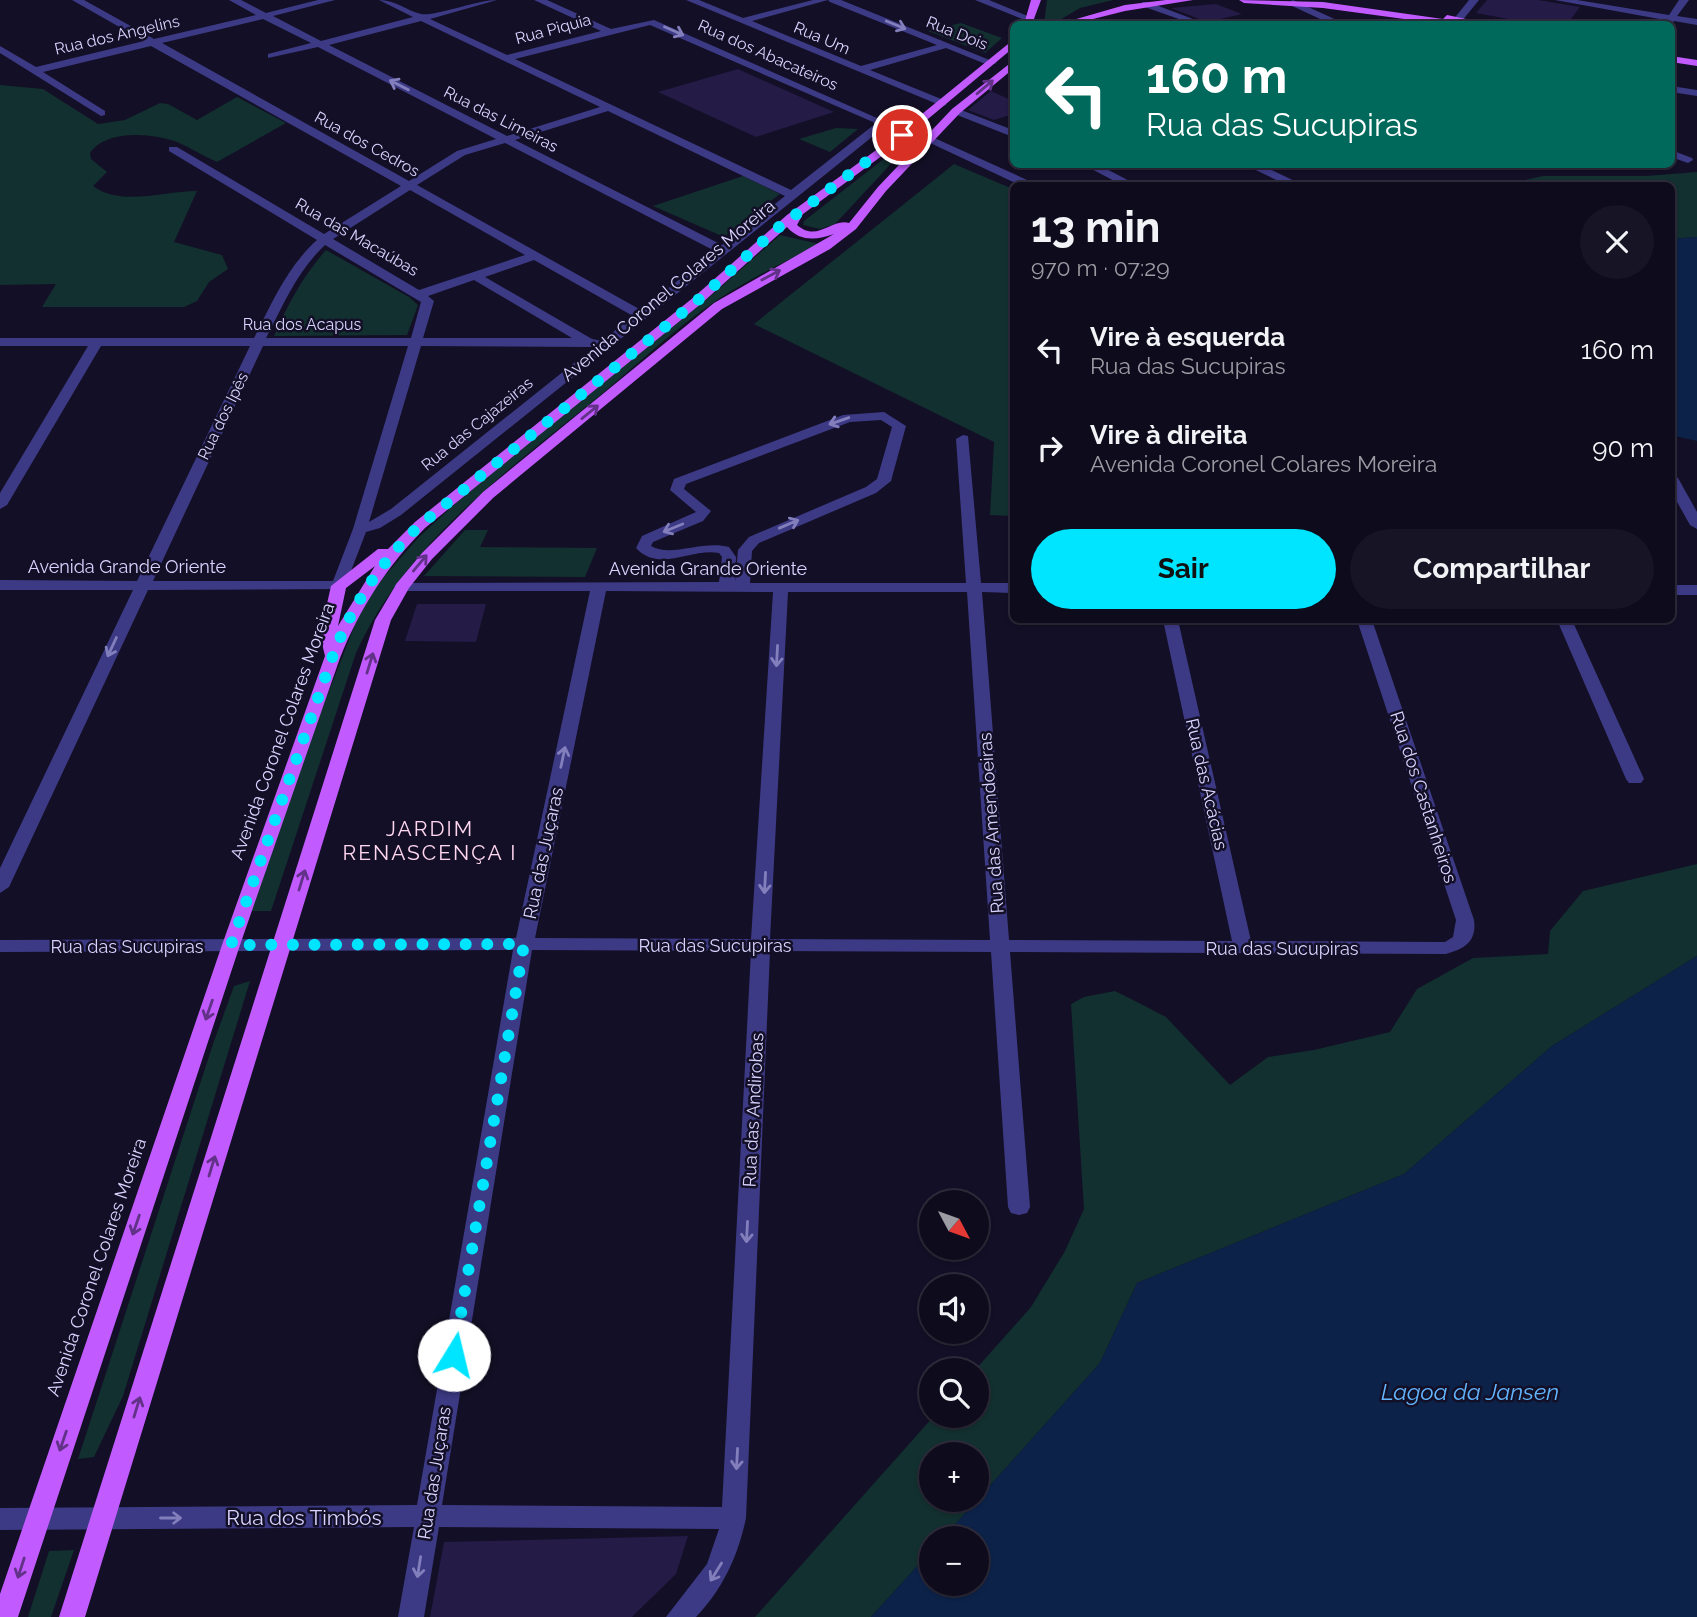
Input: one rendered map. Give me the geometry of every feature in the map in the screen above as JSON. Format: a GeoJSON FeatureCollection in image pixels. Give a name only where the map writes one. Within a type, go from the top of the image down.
{"type":"FeatureCollection","features":[{"type":"Feature","properties":{"kind":"main road"},"geometry":{"type":"LineString","coordinates":[[1070,21],[1131,0]]}},
{"type":"Feature","properties":{"kind":"main road"},"geometry":{"type":"LineString","coordinates":[[1075,21],[1145,4],[1188,0]]}},
{"type":"Feature","properties":{"kind":"main road"},"geometry":{"type":"LineString","coordinates":[[1244,0],[1449,21]]}},
{"type":"Feature","properties":{"kind":"main road"},"geometry":{"type":"LineString","coordinates":[[1312,0],[1451,21]]}},
{"type":"Feature","properties":{"kind":"main road"},"geometry":{"type":"LineString","coordinates":[[1029,21],[1032,1]]}},
{"type":"Feature","properties":{"kind":"main road","name":"Avenida Coronel Colares Moreira"},"geometry":{"type":"LineString","coordinates":[[5,1617],[231,945],[332,658],[350,614],[369,580],[420,525],[698,300],[798,212],[902,135],[1010,46]]}},
{"type":"Feature","properties":{"kind":"main road"},"geometry":{"type":"LineString","coordinates":[[1675,58],[1697,61]]}},
{"type":"Feature","properties":{"kind":"main road"},"geometry":{"type":"LineString","coordinates":[[798,212],[792,222],[793,229],[808,234],[828,233],[844,225],[956,111],[1010,70]]}},
{"type":"Feature","properties":{"kind":"main road"},"geometry":{"type":"LineString","coordinates":[[72,1617],[383,620],[402,586],[440,541],[488,495],[718,306],[844,234],[858,221],[882,189]]}},
{"type":"Feature","properties":{"kind":"main road"},"geometry":{"type":"LineString","coordinates":[[332,658],[328,635],[338,586],[420,525]]}},
{"type":"Feature","properties":{"kind":"street","name":"Rua dos Cedros"},"geometry":{"type":"LineString","coordinates":[[77,0],[640,315]]}},
{"type":"Feature","properties":{"kind":"street","name":"Rua das Limeiras"},"geometry":{"type":"LineString","coordinates":[[234,0],[722,250]]}},
{"type":"Feature","properties":{"kind":"street","name":"Rua dos Angelins"},"geometry":{"type":"LineString","coordinates":[[33,71],[330,0]]}},
{"type":"Feature","properties":{"kind":"street"},"geometry":{"type":"LineString","coordinates":[[384,0],[792,195]]}},
{"type":"Feature","properties":{"kind":"street"},"geometry":{"type":"LineString","coordinates":[[272,56],[492,0]]}},
{"type":"Feature","properties":{"kind":"street"},"geometry":{"type":"LineString","coordinates":[[539,0],[608,30]]}},
{"type":"Feature","properties":{"kind":"street","name":"Rua Um"},"geometry":{"type":"LineString","coordinates":[[691,0],[942,103]]}},
{"type":"Feature","properties":{"kind":"street"},"geometry":{"type":"LineString","coordinates":[[742,21],[824,0]]}},
{"type":"Feature","properties":{"kind":"street","name":"Rua Dois"},"geometry":{"type":"LineString","coordinates":[[833,0],[992,63]]}},
{"type":"Feature","properties":{"kind":"street"},"geometry":{"type":"LineString","coordinates":[[980,0],[1027,21]]}},
{"type":"Feature","properties":{"kind":"street"},"geometry":{"type":"LineString","coordinates":[[1459,21],[1474,0]]}},
{"type":"Feature","properties":{"kind":"street"},"geometry":{"type":"LineString","coordinates":[[1560,0],[1669,21],[1684,0]]}},
{"type":"Feature","properties":{"kind":"street"},"geometry":{"type":"LineString","coordinates":[[1006,10],[1032,1]]}},
{"type":"Feature","properties":{"kind":"street"},"geometry":{"type":"LineString","coordinates":[[1293,3],[1328,21]]}},
{"type":"Feature","properties":{"kind":"street"},"geometry":{"type":"LineString","coordinates":[[1145,4],[1193,21]]}},
{"type":"Feature","properties":{"kind":"street"},"geometry":{"type":"LineString","coordinates":[[1675,21],[1697,22]]}},
{"type":"Feature","properties":{"kind":"street","name":"Rua dos Abacateiros"},"geometry":{"type":"LineString","coordinates":[[608,30],[644,22],[655,23],[877,120],[880,125],[902,135]]}},
{"type":"Feature","properties":{"kind":"street","name":"Rua Piquia"},"geometry":{"type":"LineString","coordinates":[[506,58],[608,30]]}},
{"type":"Feature","properties":{"kind":"street"},"geometry":{"type":"LineString","coordinates":[[859,70],[947,46]]}},
{"type":"Feature","properties":{"kind":"street"},"geometry":{"type":"LineString","coordinates":[[0,49],[101,113]]}},
{"type":"Feature","properties":{"kind":"street"},"geometry":{"type":"LineString","coordinates":[[1675,90],[1697,93]]}},
{"type":"Feature","properties":{"kind":"street","name":"Rua dos Ipês"},"geometry":{"type":"LineString","coordinates":[[0,887],[258,342],[304,258],[325,239],[461,153],[608,108]]}},
{"type":"Feature","properties":{"kind":"street"},"geometry":{"type":"LineString","coordinates":[[956,111],[1010,133]]}},
{"type":"Feature","properties":{"kind":"street"},"geometry":{"type":"LineString","coordinates":[[880,125],[916,124]]}},
{"type":"Feature","properties":{"kind":"street","name":"Rua das Cajazeiras"},"geometry":{"type":"LineString","coordinates":[[360,529],[375,525],[396,512],[880,125]]}},
{"type":"Feature","properties":{"kind":"street"},"geometry":{"type":"LineString","coordinates":[[930,139],[1023,182]]}},
{"type":"Feature","properties":{"kind":"street","name":"Rua das Macaúbas"},"geometry":{"type":"LineString","coordinates":[[173,149],[420,294],[534,256]]}},
{"type":"Feature","properties":{"kind":"street"},"geometry":{"type":"LineString","coordinates":[[1675,155],[1688,160]]}},
{"type":"Feature","properties":{"kind":"street"},"geometry":{"type":"LineString","coordinates":[[1096,168],[1125,182]]}},
{"type":"Feature","properties":{"kind":"street"},"geometry":{"type":"LineString","coordinates":[[1257,168],[1291,182]]}},
{"type":"Feature","properties":{"kind":"street"},"geometry":{"type":"LineString","coordinates":[[475,276],[588,342]]}},
{"type":"Feature","properties":{"kind":"street"},"geometry":{"type":"LineString","coordinates":[[338,586],[360,529],[429,307],[428,301],[420,294]]}},
{"type":"Feature","properties":{"kind":"street","name":"Rua dos Acapus"},"geometry":{"type":"LineString","coordinates":[[0,342],[588,342],[603,345]]}},
{"type":"Feature","properties":{"kind":"street"},"geometry":{"type":"LineString","coordinates":[[0,505],[97,342]]}},
{"type":"Feature","properties":{"kind":"street"},"geometry":{"type":"LineString","coordinates":[[884,416],[897,423],[899,426],[884,481],[871,490],[754,540],[745,550],[734,587],[729,557],[724,550],[702,547],[667,556],[655,555],[643,548],[647,539],[698,518],[705,511],[677,490],[679,482],[848,418],[884,416]]}},
{"type":"Feature","properties":{"kind":"street","name":"Rua das Amendoeiras"},"geometry":{"type":"LineString","coordinates":[[963,439],[1019,1207]]}},
{"type":"Feature","properties":{"kind":"street"},"geometry":{"type":"LineString","coordinates":[[1675,485],[1697,525]]}},
{"type":"Feature","properties":{"kind":"street","name":"Avenida Grande Oriente"},"geometry":{"type":"LineString","coordinates":[[0,584],[338,586]]}},
{"type":"Feature","properties":{"kind":"street","name":"Avenida Grande Oriente"},"geometry":{"type":"LineString","coordinates":[[402,586],[1010,588]]}},
{"type":"Feature","properties":{"kind":"street","name":"Rua das Juçaras"},"geometry":{"type":"LineString","coordinates":[[411,1617],[524,944],[598,587]]}},
{"type":"Feature","properties":{"kind":"street","name":"Rua das Andirobas"},"geometry":{"type":"LineString","coordinates":[[680,1617],[695,1602],[723,1562],[734,1518],[781,587]]}},
{"type":"Feature","properties":{"kind":"street"},"geometry":{"type":"LineString","coordinates":[[1675,590],[1697,590]]}},
{"type":"Feature","properties":{"kind":"street","name":"Rua das Acácias"},"geometry":{"type":"LineString","coordinates":[[1171,623],[1244,948]]}},
{"type":"Feature","properties":{"kind":"street","name":"Rua dos Castanheiros"},"geometry":{"type":"LineString","coordinates":[[1366,623],[1467,930],[1460,943],[1446,948],[1429,949]]}},
{"type":"Feature","properties":{"kind":"street"},"geometry":{"type":"LineString","coordinates":[[1565,623],[1635,779]]}},
{"type":"Feature","properties":{"kind":"street","name":"Rua das Sucupiras"},"geometry":{"type":"LineString","coordinates":[[0,946],[524,944],[1429,949]]}},
{"type":"Feature","properties":{"kind":"street","name":"Rua dos Timbós"},"geometry":{"type":"LineString","coordinates":[[0,1519],[427,1516],[734,1518]]}},
{"type":"Feature","properties":{"kind":"green space"},"geometry":{"type":"Polygon","coordinates":[[[1047,0],[1113,0],[1080,8],[1058,21],[1044,21],[1047,0]]]}},
{"type":"Feature","properties":{"kind":"green space"},"geometry":{"type":"Polygon","coordinates":[[[961,23],[1002,38],[985,53],[928,31],[961,23]]]}},
{"type":"Feature","properties":{"kind":"green space"},"geometry":{"type":"Polygon","coordinates":[[[0,85],[43,89],[98,124],[125,120],[160,103],[168,104],[197,120],[237,97],[286,123],[217,162],[177,142],[143,135],[107,140],[97,145],[90,153],[91,159],[107,172],[93,186],[104,192],[129,197],[197,191],[174,242],[222,255],[228,269],[209,282],[197,301],[184,307],[42,307],[56,284],[0,285],[0,85]]]}},
{"type":"Feature","properties":{"kind":"green space"},"geometry":{"type":"Polygon","coordinates":[[[836,128],[858,129],[830,152],[799,139],[836,128]]]}},
{"type":"Feature","properties":{"kind":"green space"},"geometry":{"type":"Polygon","coordinates":[[[894,151],[902,152],[835,224],[820,229],[803,225],[804,221],[894,151]]]}},
{"type":"Feature","properties":{"kind":"green space"},"geometry":{"type":"Polygon","coordinates":[[[954,164],[1010,188],[1010,516],[990,515],[994,442],[754,324],[954,164]]]}},
{"type":"Feature","properties":{"kind":"green space"},"geometry":{"type":"Polygon","coordinates":[[[1697,172],[1697,237],[1675,239],[1675,182],[1515,182],[1543,176],[1646,176],[1697,172]]]}},
{"type":"Feature","properties":{"kind":"green space"},"geometry":{"type":"Polygon","coordinates":[[[743,176],[780,194],[724,237],[653,206],[743,176]]]}},
{"type":"Feature","properties":{"kind":"green space"},"geometry":{"type":"Polygon","coordinates":[[[780,235],[819,244],[742,285],[686,322],[494,482],[430,543],[402,577],[377,613],[356,653],[271,911],[248,911],[358,617],[381,580],[419,537],[467,493],[712,295],[780,235]]]}},
{"type":"Feature","properties":{"kind":"green space"},"geometry":{"type":"Polygon","coordinates":[[[326,250],[409,297],[418,305],[407,335],[274,336],[297,291],[326,250]]]}},
{"type":"Feature","properties":{"kind":"green space"},"geometry":{"type":"Polygon","coordinates":[[[465,530],[488,530],[480,547],[597,548],[585,577],[424,576],[465,530]]]}},
{"type":"Feature","properties":{"kind":"green space"},"geometry":{"type":"Polygon","coordinates":[[[1697,864],[1697,956],[1552,1046],[1404,1174],[1137,1283],[1100,1363],[989,1487],[989,1442],[919,1442],[919,1512],[966,1512],[954,1526],[919,1526],[919,1564],[871,1617],[755,1617],[923,1428],[989,1428],[989,1358],[986,1358],[1031,1307],[1065,1251],[1084,1209],[1071,1004],[1084,997],[1115,991],[1139,1003],[1166,1017],[1230,1085],[1268,1057],[1314,1050],[1390,1032],[1417,989],[1473,958],[1548,954],[1550,931],[1583,891],[1697,864]]]}},
{"type":"Feature","properties":{"kind":"green space"},"geometry":{"type":"Polygon","coordinates":[[[250,981],[123,1396],[94,1457],[78,1459],[213,1044],[234,986],[250,981]]]}},
{"type":"Feature","properties":{"kind":"green space"},"geometry":{"type":"Polygon","coordinates":[[[74,1550],[51,1617],[28,1617],[49,1551],[74,1550]]]}},
{"type":"Feature","properties":{"kind":"water"},"geometry":{"type":"Polygon","coordinates":[[[1697,237],[1697,441],[1675,436],[1675,239],[1697,237]]]}},
{"type":"Feature","properties":{"kind":"water","name":"Lagoa da Jansen"},"geometry":{"type":"Polygon","coordinates":[[[1697,956],[1697,1617],[871,1617],[919,1564],[919,1596],[989,1596],[989,1526],[954,1526],[966,1512],[989,1512],[989,1487],[1100,1363],[1137,1283],[1404,1174],[1552,1046],[1697,956]]]}},
{"type":"Feature","properties":{"kind":"building"},"geometry":{"type":"Polygon","coordinates":[[[1487,0],[1538,0],[1580,7],[1569,21],[1519,21],[1476,13],[1487,0]]]}},
{"type":"Feature","properties":{"kind":"building"},"geometry":{"type":"Polygon","coordinates":[[[1216,4],[1242,14],[1204,21],[1171,8],[1216,4]]]}},
{"type":"Feature","properties":{"kind":"building"},"geometry":{"type":"Polygon","coordinates":[[[738,69],[834,112],[756,137],[658,92],[738,69]]]}},
{"type":"Feature","properties":{"kind":"building"},"geometry":{"type":"Polygon","coordinates":[[[991,91],[1010,100],[1010,115],[994,120],[968,110],[991,91]]]}},
{"type":"Feature","properties":{"kind":"building"},"geometry":{"type":"Polygon","coordinates":[[[417,604],[486,604],[476,642],[405,641],[417,604]]]}},
{"type":"Feature","properties":{"kind":"building"},"geometry":{"type":"Polygon","coordinates":[[[688,1536],[676,1574],[632,1617],[430,1617],[444,1542],[688,1536]]]}},
{"type":"Feature","properties":{"kind":"district","name":"JARDIM RENASCENÇA I"},"geometry":{"type":"Point","coordinates":[430,840]}},
{"type":"Feature","properties":{"kind":"route"},"geometry":{"type":"LineString","coordinates":[[454,1355],[524,944],[231,945],[332,658],[350,614],[369,580],[420,525],[698,300],[779,227],[902,135]]}}]}
